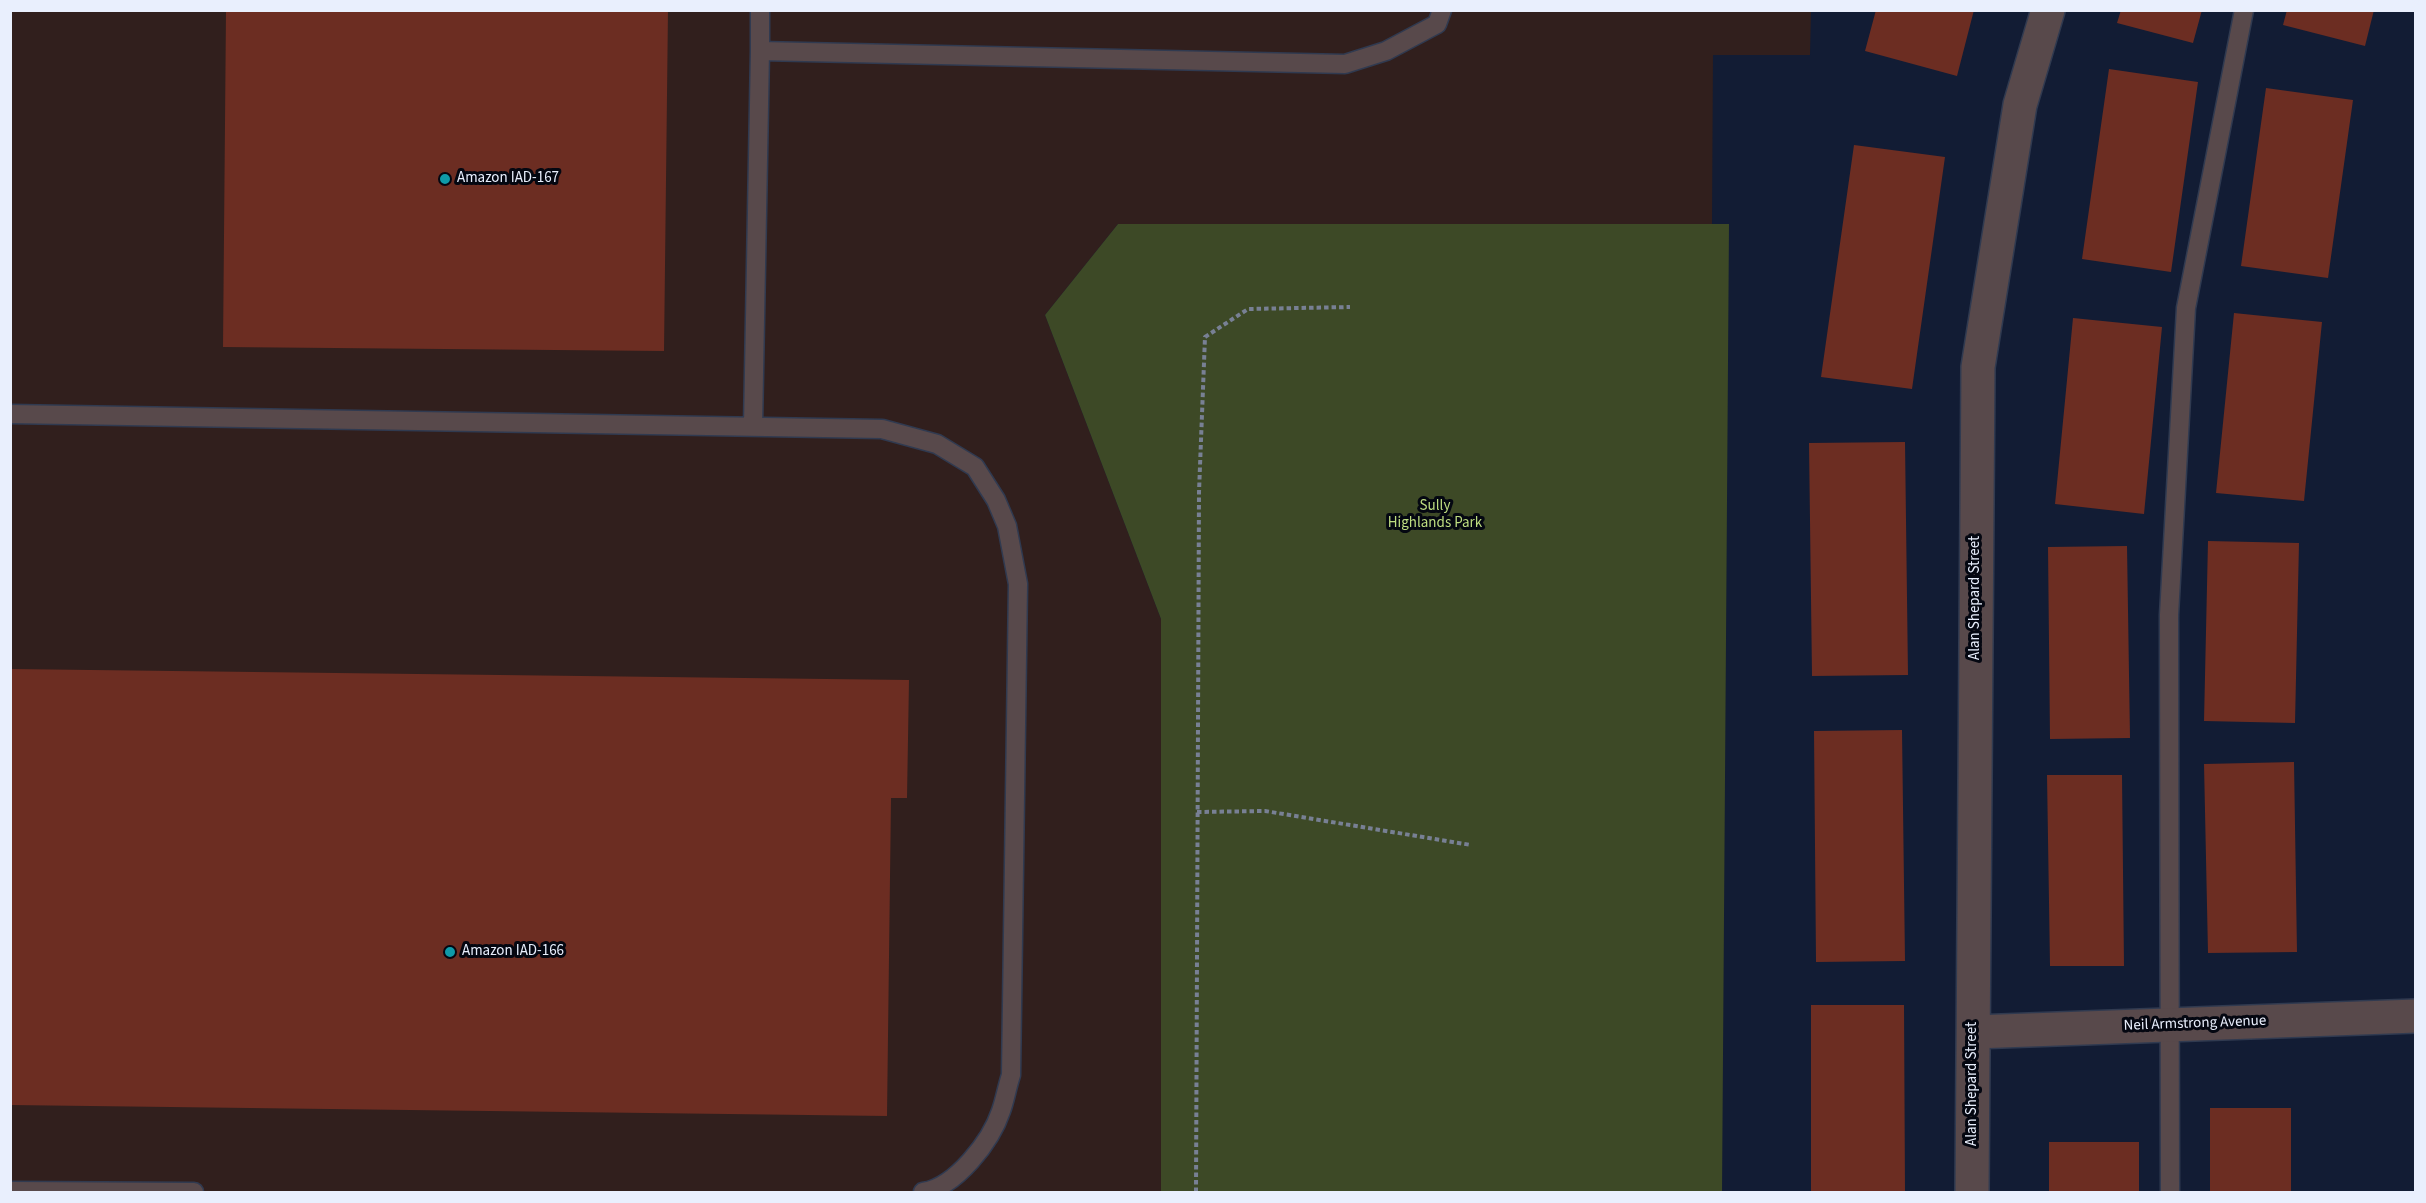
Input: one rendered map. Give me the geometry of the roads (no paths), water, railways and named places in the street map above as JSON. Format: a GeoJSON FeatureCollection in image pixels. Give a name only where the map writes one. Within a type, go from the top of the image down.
{"type":"FeatureCollection","features":[{"type":"Feature","properties":{"kind":"street","name":"Alan Shepard Street"},"geometry":{"type":"LineString","coordinates":[[1972,1192],[1978,367],[2020,105],[2048,10]]}},
{"type":"Feature","properties":{"kind":"street","name":"Neil Armstrong Avenue"},"geometry":{"type":"LineString","coordinates":[[1974,1032],[2415,1016]]}},
{"type":"Feature","properties":{"kind":"lane"},"geometry":{"type":"LineString","coordinates":[[753,426],[760,10]]}},
{"type":"Feature","properties":{"kind":"lane"},"geometry":{"type":"LineString","coordinates":[[760,51],[1344,64],[1386,51],[1437,24],[1442,10]]}},
{"type":"Feature","properties":{"kind":"lane"},"geometry":{"type":"LineString","coordinates":[[2170,1192],[2169,615],[2186,308],[2244,10]]}},
{"type":"Feature","properties":{"kind":"lane"},"geometry":{"type":"LineString","coordinates":[[10,414],[882,429],[937,444],[975,467],[996,500],[1007,526],[1018,584],[1011,1075],[1000,1113],[981,1149],[957,1175],[931,1191],[923,1192]]}},
{"type":"Feature","properties":{"kind":"lane"},"geometry":{"type":"LineString","coordinates":[[10,1191],[194,1192]]}},
{"type":"Feature","properties":{"kind":"place","name":"Amazon IAD-167"},"geometry":{"type":"Point","coordinates":[445,179]}},
{"type":"Feature","properties":{"kind":"place","name":"Amazon IAD-166"},"geometry":{"type":"Point","coordinates":[450,952]}},
{"type":"Feature","properties":{"kind":"park label","name":"Sully Highlands Park"},"geometry":{"type":"Point","coordinates":[1435,516]}}]}
